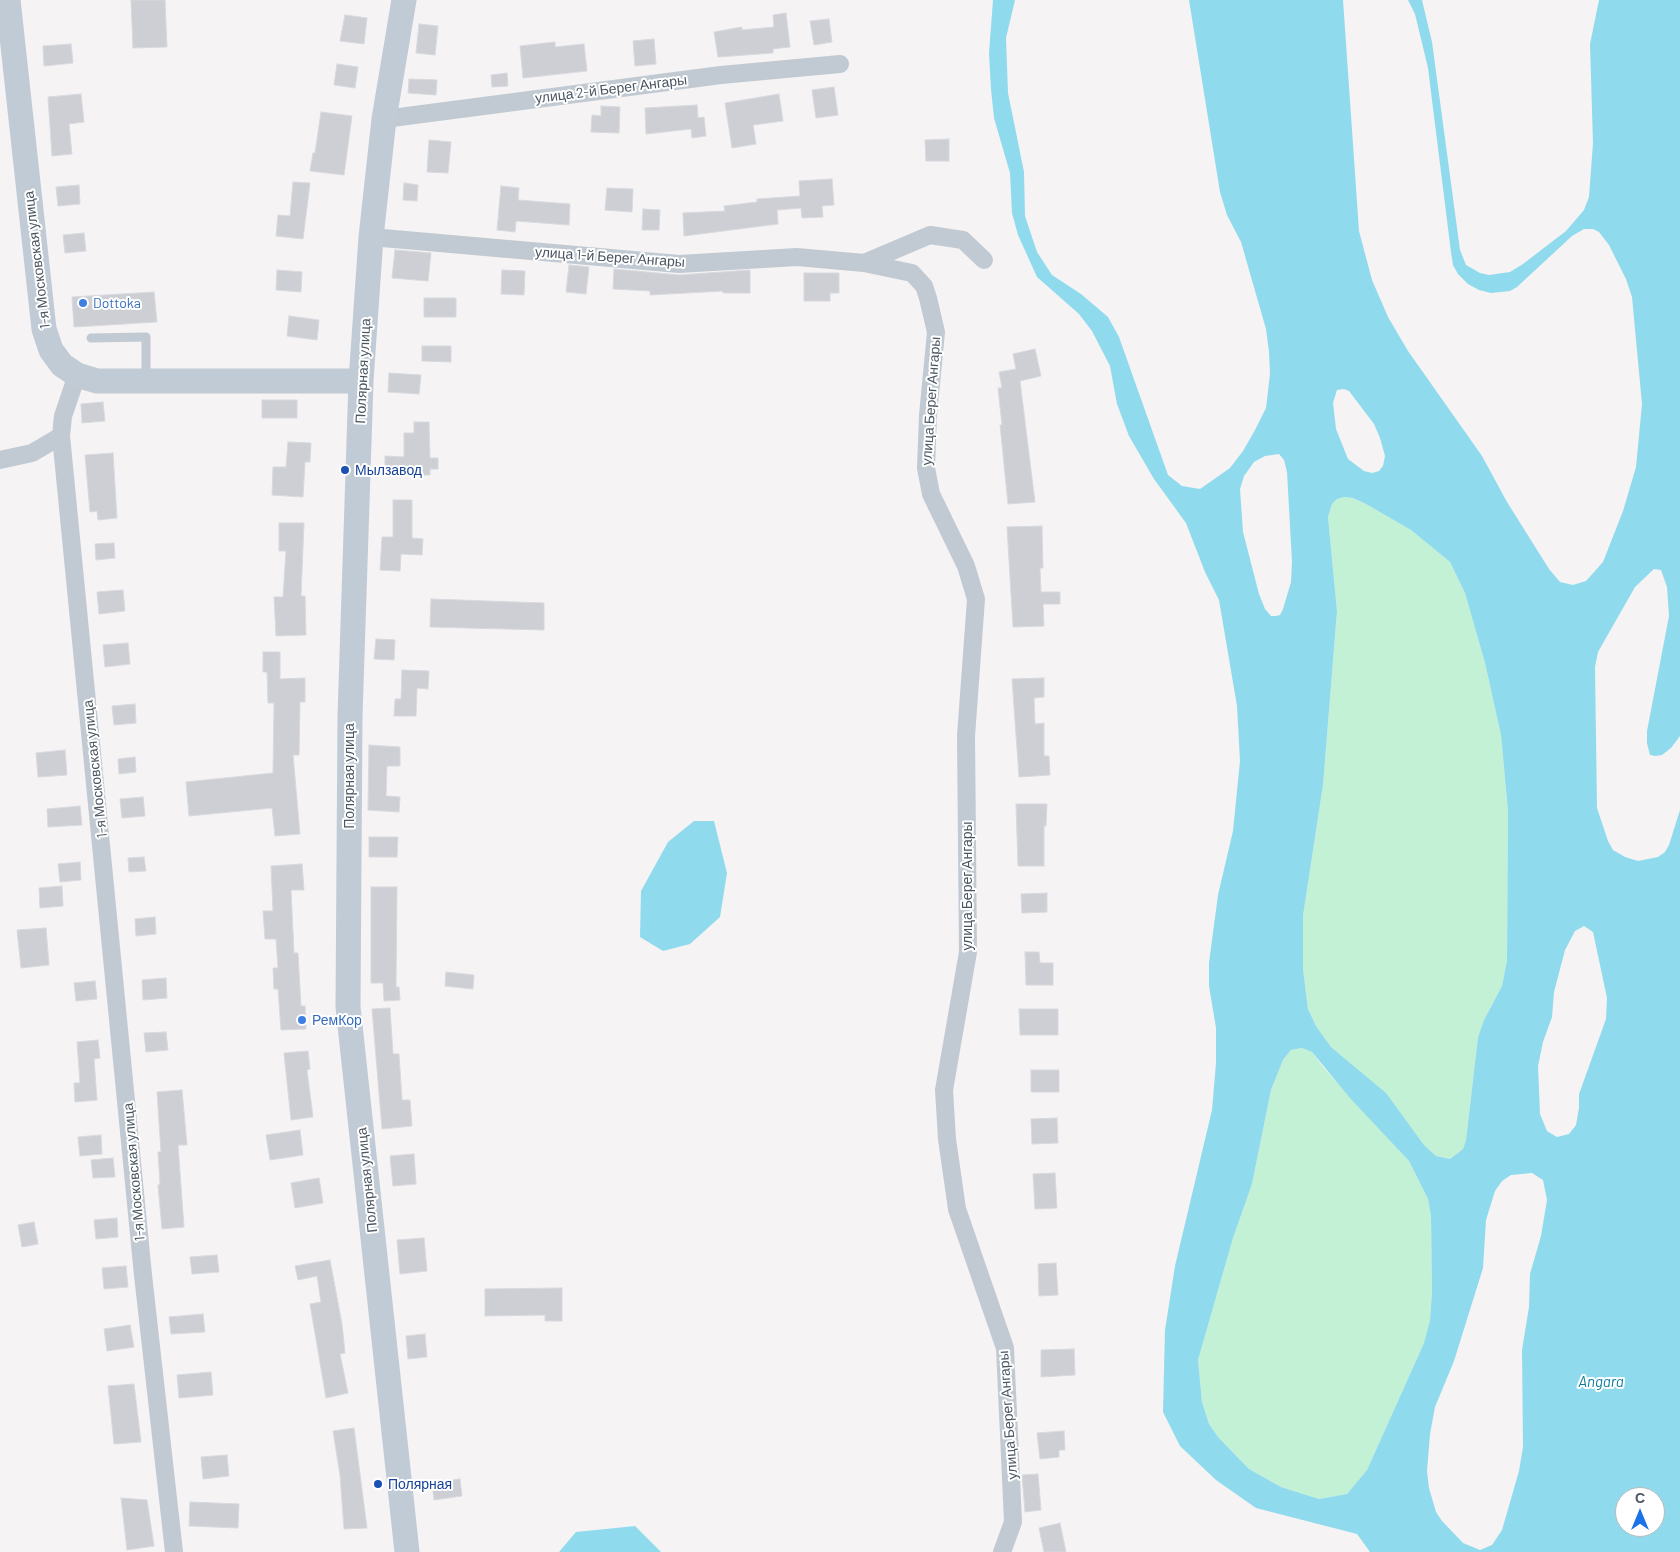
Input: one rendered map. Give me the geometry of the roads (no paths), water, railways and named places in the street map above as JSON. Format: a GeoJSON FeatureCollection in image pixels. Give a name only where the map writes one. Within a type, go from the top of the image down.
{"type":"FeatureCollection","features":[{"type":"Feature","properties":{"kind":"main road","name":"1-я Московская улица"},"geometry":{"type":"LineString","coordinates":[[8,0],[44,329],[51,350],[62,365],[76,375]]}},
{"type":"Feature","properties":{"kind":"main road","name":"Полярная улица"},"geometry":{"type":"LineString","coordinates":[[404,0],[384,119],[371,237],[361,381],[350,716],[348,1007],[407,1552]]}},
{"type":"Feature","properties":{"kind":"main road"},"geometry":{"type":"LineString","coordinates":[[76,375],[97,381],[361,381]]}},
{"type":"Feature","properties":{"kind":"street","name":"улица 2-й Берег Ангары"},"geometry":{"type":"LineString","coordinates":[[384,119],[721,75],[840,64]]}},
{"type":"Feature","properties":{"kind":"street","name":"улица 1-й Берег Ангары"},"geometry":{"type":"LineString","coordinates":[[371,237],[679,264],[797,257],[864,264],[930,235],[963,240],[984,260]]}},
{"type":"Feature","properties":{"kind":"street","name":"улица Берег Ангары"},"geometry":{"type":"LineString","coordinates":[[864,264],[912,273],[924,286],[936,332],[928,415],[926,468],[931,494],[966,566],[976,599],[966,736],[968,952],[944,1090],[947,1139],[957,1209],[1004,1348],[1013,1522],[1002,1552]]}},
{"type":"Feature","properties":{"kind":"street","name":"1-я Московская улица"},"geometry":{"type":"LineString","coordinates":[[76,375],[63,416],[61,436],[142,1266],[174,1552]]}},
{"type":"Feature","properties":{"kind":"street"},"geometry":{"type":"LineString","coordinates":[[0,460],[32,453],[61,436]]}},
{"type":"Feature","properties":{"kind":"lane"},"geometry":{"type":"LineString","coordinates":[[92,338],[146,338],[146,381]]}},
{"type":"Feature","properties":{"kind":"water","name":"Angara"},"geometry":{"type":"Polygon","coordinates":[[[993,0],[1015,0],[1006,38],[1008,93],[1024,172],[1025,216],[1037,252],[1052,275],[1081,294],[1108,317],[1119,337],[1168,475],[1182,486],[1200,489],[1230,468],[1243,451],[1266,408],[1270,374],[1266,329],[1241,242],[1227,215],[1220,192],[1189,0],[1343,0],[1359,231],[1372,280],[1388,317],[1408,351],[1482,456],[1507,502],[1549,569],[1560,582],[1573,585],[1586,581],[1603,562],[1623,511],[1636,467],[1642,404],[1632,297],[1626,279],[1609,245],[1599,232],[1593,229],[1584,229],[1572,236],[1517,287],[1510,291],[1491,293],[1479,290],[1468,284],[1458,274],[1453,265],[1451,252],[1428,68],[1415,14],[1408,0],[1422,0],[1432,42],[1460,250],[1466,265],[1480,273],[1489,275],[1510,272],[1523,264],[1566,231],[1584,210],[1589,197],[1593,143],[1590,44],[1599,0],[1680,0],[1680,736],[1671,748],[1662,755],[1650,755],[1647,743],[1647,731],[1669,616],[1667,587],[1661,570],[1654,569],[1635,587],[1598,652],[1595,667],[1597,808],[1613,850],[1625,857],[1638,861],[1658,857],[1665,852],[1669,845],[1680,810],[1680,1552],[1370,1552],[1357,1534],[1256,1508],[1216,1480],[1180,1446],[1163,1412],[1165,1330],[1175,1266],[1212,1110],[1216,1063],[1216,1028],[1209,986],[1209,963],[1218,895],[1233,831],[1240,761],[1237,706],[1219,600],[1205,572],[1186,523],[1154,479],[1129,436],[1117,404],[1110,366],[1092,331],[1079,314],[1037,277],[1018,235],[1012,213],[1010,173],[994,118],[989,53],[993,0]],[[1344,389],[1337,390],[1333,403],[1336,429],[1348,459],[1364,471],[1372,473],[1379,471],[1383,466],[1385,456],[1380,438],[1374,424],[1349,391],[1344,389]],[[1279,454],[1265,456],[1254,462],[1244,476],[1240,489],[1243,532],[1259,594],[1265,609],[1271,616],[1276,616],[1280,615],[1283,609],[1291,582],[1292,562],[1287,472],[1284,460],[1279,454]],[[1344,497],[1337,499],[1332,504],[1328,517],[1337,611],[1323,785],[1303,916],[1303,969],[1308,1009],[1316,1026],[1331,1047],[1386,1093],[1424,1145],[1436,1156],[1450,1159],[1463,1149],[1466,1140],[1478,1037],[1484,1020],[1502,986],[1507,960],[1508,811],[1501,735],[1485,663],[1465,593],[1450,562],[1411,530],[1366,504],[1353,498],[1344,497]],[[1584,926],[1575,931],[1565,950],[1554,992],[1552,1017],[1543,1042],[1538,1066],[1540,1114],[1547,1131],[1557,1137],[1569,1134],[1576,1125],[1579,1094],[1606,1019],[1607,998],[1593,932],[1584,926]],[[1302,1048],[1291,1050],[1283,1060],[1271,1090],[1252,1184],[1233,1238],[1198,1360],[1202,1402],[1209,1424],[1218,1437],[1249,1469],[1281,1487],[1319,1499],[1347,1494],[1367,1470],[1424,1343],[1430,1320],[1432,1292],[1431,1217],[1428,1199],[1409,1161],[1350,1098],[1312,1052],[1302,1048]],[[1532,1173],[1511,1175],[1502,1181],[1495,1191],[1486,1220],[1483,1268],[1454,1361],[1435,1407],[1430,1434],[1427,1471],[1429,1488],[1436,1512],[1463,1543],[1480,1550],[1492,1545],[1502,1530],[1519,1471],[1523,1447],[1522,1350],[1529,1307],[1530,1274],[1541,1236],[1547,1200],[1543,1180],[1532,1173]]]}},
{"type":"Feature","properties":{"kind":"water"},"geometry":{"type":"Polygon","coordinates":[[[694,821],[714,821],[727,873],[720,917],[690,944],[663,951],[640,937],[641,891],[668,842],[694,821]]]}},
{"type":"Feature","properties":{"kind":"water"},"geometry":{"type":"Polygon","coordinates":[[[635,1526],[661,1552],[559,1552],[576,1532],[635,1526]]]}},
{"type":"Feature","properties":{"kind":"place","name":"Dottoka"},"geometry":{"type":"Point","coordinates":[83,303]}},
{"type":"Feature","properties":{"kind":"place","name":"Мылзавод"},"geometry":{"type":"Point","coordinates":[345,470]}},
{"type":"Feature","properties":{"kind":"place","name":"РемКор"},"geometry":{"type":"Point","coordinates":[302,1020]}},
{"type":"Feature","properties":{"kind":"place","name":"Полярная"},"geometry":{"type":"Point","coordinates":[378,1484]}}]}
